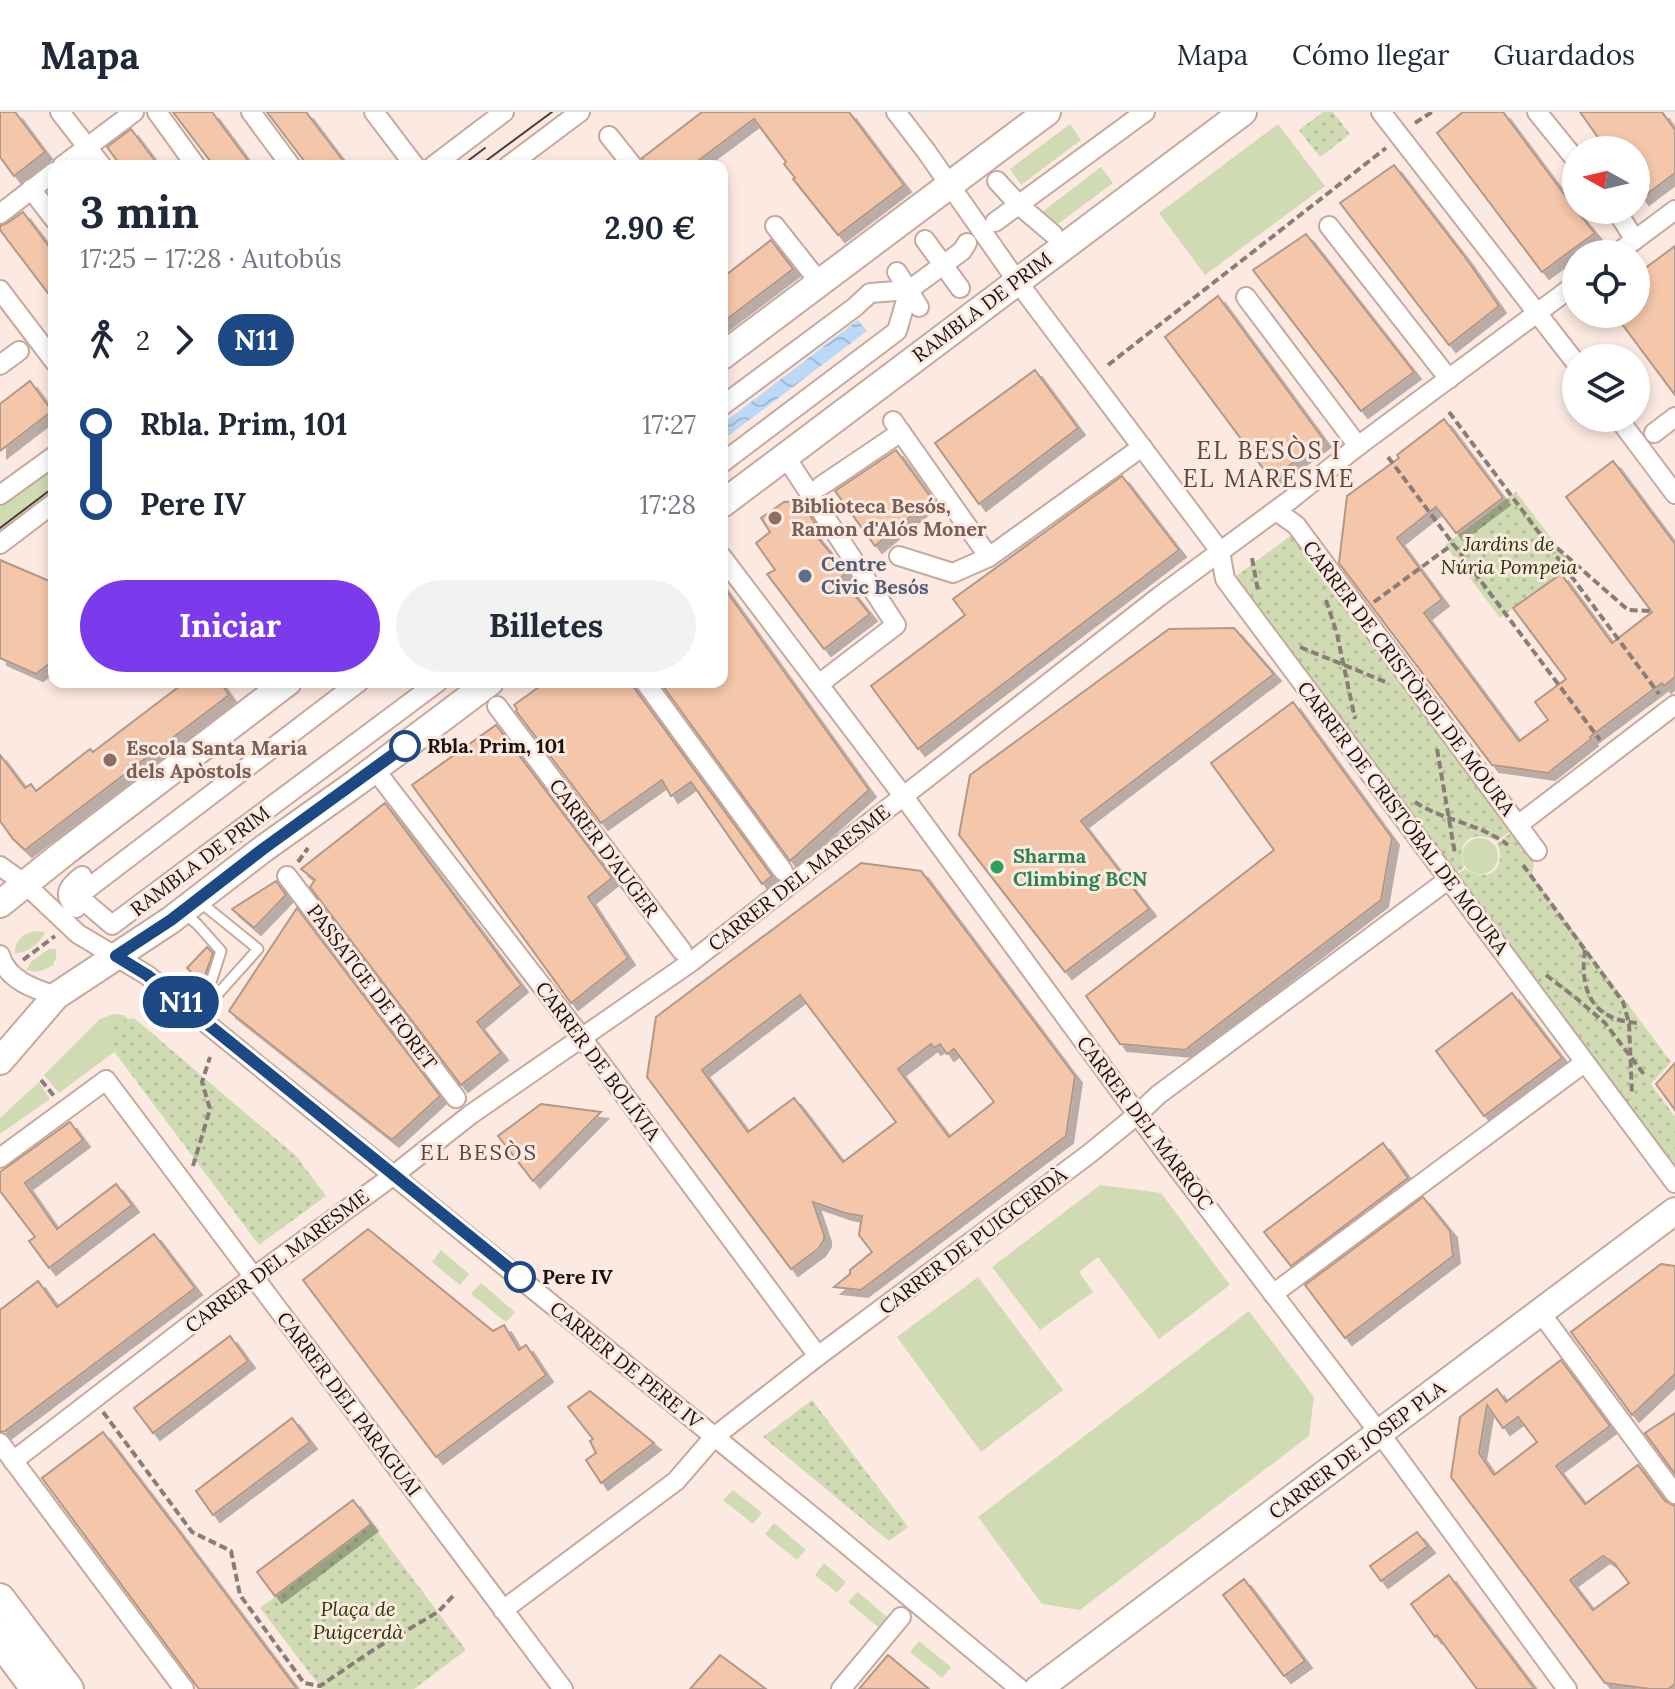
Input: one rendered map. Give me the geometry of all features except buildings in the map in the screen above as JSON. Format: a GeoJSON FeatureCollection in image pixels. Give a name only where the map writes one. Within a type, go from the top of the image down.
{"type":"FeatureCollection","features":[{"type":"Feature","properties":{"kind":"highway"},"geometry":{"type":"LineString","coordinates":[[0,1638],[38,1689]]}},
{"type":"Feature","properties":{"kind":"main road","name":"RAMBLA DE PRIM"},"geometry":{"type":"LineString","coordinates":[[728,499],[1243,112]]}},
{"type":"Feature","properties":{"kind":"main road"},"geometry":{"type":"LineString","coordinates":[[728,352],[950,185],[1035,116]]}},
{"type":"Feature","properties":{"kind":"main road"},"geometry":{"type":"LineString","coordinates":[[0,904],[270,688]]}},
{"type":"Feature","properties":{"kind":"main road","name":"RAMBLA DE PRIM"},"geometry":{"type":"LineString","coordinates":[[0,1061],[56,996],[124,947],[190,906],[377,767],[493,694]]}},
{"type":"Feature","properties":{"kind":"main road","name":"CARRER DE JOSEP PLA"},"geometry":{"type":"LineString","coordinates":[[1038,1689],[1675,1211]]}},
{"type":"Feature","properties":{"kind":"main road"},"geometry":{"type":"LineString","coordinates":[[0,1598],[69,1689]]}},
{"type":"Feature","properties":{"kind":"street"},"geometry":{"type":"LineString","coordinates":[[60,112],[98,160]]}},
{"type":"Feature","properties":{"kind":"street"},"geometry":{"type":"LineString","coordinates":[[70,160],[134,112]]}},
{"type":"Feature","properties":{"kind":"street"},"geometry":{"type":"LineString","coordinates":[[157,112],[192,160]]}},
{"type":"Feature","properties":{"kind":"street"},"geometry":{"type":"LineString","coordinates":[[251,112],[287,160]]}},
{"type":"Feature","properties":{"kind":"street"},"geometry":{"type":"LineString","coordinates":[[374,112],[410,160]]}},
{"type":"Feature","properties":{"kind":"street"},"geometry":{"type":"LineString","coordinates":[[441,160],[504,112]]}},
{"type":"Feature","properties":{"kind":"street"},"geometry":{"type":"LineString","coordinates":[[516,160],[580,112]]}},
{"type":"Feature","properties":{"kind":"street"},"geometry":{"type":"LineString","coordinates":[[896,112],[950,185],[976,240]]}},
{"type":"Feature","properties":{"kind":"street"},"geometry":{"type":"LineString","coordinates":[[728,402],[870,293],[909,290],[1145,112]]}},
{"type":"Feature","properties":{"kind":"street"},"geometry":{"type":"LineString","coordinates":[[1381,112],[1562,344]]}},
{"type":"Feature","properties":{"kind":"street"},"geometry":{"type":"LineString","coordinates":[[1537,112],[1562,143]]}},
{"type":"Feature","properties":{"kind":"street"},"geometry":{"type":"LineString","coordinates":[[609,136],[628,160]]}},
{"type":"Feature","properties":{"kind":"street"},"geometry":{"type":"LineString","coordinates":[[0,214],[48,176]]}},
{"type":"Feature","properties":{"kind":"street","name":"RAMBLA DE PRIM"},"geometry":{"type":"LineString","coordinates":[[997,181],[1053,234]]}},
{"type":"Feature","properties":{"kind":"street"},"geometry":{"type":"LineString","coordinates":[[31,189],[48,211]]}},
{"type":"Feature","properties":{"kind":"street"},"geometry":{"type":"LineString","coordinates":[[1625,224],[1635,240],[1675,210]]}},
{"type":"Feature","properties":{"kind":"street"},"geometry":{"type":"LineString","coordinates":[[775,226],[820,283]]}},
{"type":"Feature","properties":{"kind":"street"},"geometry":{"type":"LineString","coordinates":[[1329,226],[1449,379]]}},
{"type":"Feature","properties":{"kind":"street","name":"RAMBLA DE PRIM"},"geometry":{"type":"LineString","coordinates":[[925,240],[960,288]]}},
{"type":"Feature","properties":{"kind":"street","name":"CARRER DE CRISTÓBAL DE MOURA"},"geometry":{"type":"LineString","coordinates":[[976,240],[1017,281],[1220,551],[1225,579],[1675,1183]]}},
{"type":"Feature","properties":{"kind":"street"},"geometry":{"type":"LineString","coordinates":[[897,272],[919,307]]}},
{"type":"Feature","properties":{"kind":"street"},"geometry":{"type":"LineString","coordinates":[[0,290],[48,353]]}},
{"type":"Feature","properties":{"kind":"street","name":"RAMBLA DE PRIM"},"geometry":{"type":"LineString","coordinates":[[728,458],[897,331],[909,290]]}},
{"type":"Feature","properties":{"kind":"street","name":"CARRER DEL MARESME"},"geometry":{"type":"LineString","coordinates":[[13,1461],[470,1115],[691,962],[1220,551],[1562,294]]}},
{"type":"Feature","properties":{"kind":"street"},"geometry":{"type":"LineString","coordinates":[[1246,297],[1358,446]]}},
{"type":"Feature","properties":{"kind":"street"},"geometry":{"type":"LineString","coordinates":[[0,365],[19,351]]}},
{"type":"Feature","properties":{"kind":"street"},"geometry":{"type":"LineString","coordinates":[[1654,433],[1675,417]]}},
{"type":"Feature","properties":{"kind":"street"},"geometry":{"type":"LineString","coordinates":[[821,486],[897,426],[989,557]]}},
{"type":"Feature","properties":{"kind":"street"},"geometry":{"type":"LineString","coordinates":[[1628,432],[1675,494]]}},
{"type":"Feature","properties":{"kind":"street"},"geometry":{"type":"LineString","coordinates":[[899,556],[953,573],[989,557],[1142,447]]}},
{"type":"Feature","properties":{"kind":"street"},"geometry":{"type":"LineString","coordinates":[[0,495],[48,460]]}},
{"type":"Feature","properties":{"kind":"street"},"geometry":{"type":"LineString","coordinates":[[791,465],[896,625],[819,684]]}},
{"type":"Feature","properties":{"kind":"street"},"geometry":{"type":"LineString","coordinates":[[0,544],[48,508]]}},
{"type":"Feature","properties":{"kind":"street","name":"CARRER DE CRISTÒFOL DE MOURA"},"geometry":{"type":"LineString","coordinates":[[1276,511],[1296,525],[1537,851]]}},
{"type":"Feature","properties":{"kind":"street","name":"CARRER DEL MARROC"},"geometry":{"type":"LineString","coordinates":[[728,565],[1380,1434],[1567,1689]]}},
{"type":"Feature","properties":{"kind":"street"},"geometry":{"type":"LineString","coordinates":[[82,876],[70,885],[68,892],[75,900],[351,688]]}},
{"type":"Feature","properties":{"kind":"street","name":"RAMBLA DE PRIM"},"geometry":{"type":"LineString","coordinates":[[75,900],[112,925],[430,688]]}},
{"type":"Feature","properties":{"kind":"street"},"geometry":{"type":"LineString","coordinates":[[649,688],[783,871]]}},
{"type":"Feature","properties":{"kind":"street","name":"CARRER D'AUGER"},"geometry":{"type":"LineString","coordinates":[[493,694],[682,951]]}},
{"type":"Feature","properties":{"kind":"street"},"geometry":{"type":"LineString","coordinates":[[1518,825],[1672,707]]}},
{"type":"Feature","properties":{"kind":"street","name":"CARRER DE BOLÍVIA"},"geometry":{"type":"LineString","coordinates":[[377,767],[379,775],[582,1038],[818,1356]]}},
{"type":"Feature","properties":{"kind":"street"},"geometry":{"type":"LineString","coordinates":[[0,866],[25,884],[78,934],[124,947]]}},
{"type":"Feature","properties":{"kind":"street","name":"PASSATGE DE FORET"},"geometry":{"type":"LineString","coordinates":[[287,876],[456,1098]]}},
{"type":"Feature","properties":{"kind":"street","name":"CARRER DE PUIGCERDÀ"},"geometry":{"type":"LineString","coordinates":[[503,1610],[676,1481],[714,1437],[818,1356],[1089,1154],[1158,1095],[1449,879]]}},
{"type":"Feature","properties":{"kind":"street","name":"RAMBLA DE PRIM"},"geometry":{"type":"LineString","coordinates":[[75,900],[124,947]]}},
{"type":"Feature","properties":{"kind":"street","name":"CARRER DE PERE IV"},"geometry":{"type":"LineString","coordinates":[[124,947],[147,975],[1020,1689]]}},
{"type":"Feature","properties":{"kind":"street"},"geometry":{"type":"LineString","coordinates":[[8,961],[2,961],[20,981],[56,996]]}},
{"type":"Feature","properties":{"kind":"street"},"geometry":{"type":"LineString","coordinates":[[1273,1294],[1584,1063]]}},
{"type":"Feature","properties":{"kind":"street","name":"CARRER DEL PARAGUAI"},"geometry":{"type":"LineString","coordinates":[[0,1158],[106,1080],[563,1689]]}},
{"type":"Feature","properties":{"kind":"street"},"geometry":{"type":"LineString","coordinates":[[1540,1312],[1675,1494]]}},
{"type":"Feature","properties":{"kind":"street"},"geometry":{"type":"LineString","coordinates":[[0,1443],[184,1689]]}},
{"type":"Feature","properties":{"kind":"street"},"geometry":{"type":"LineString","coordinates":[[841,1689],[901,1617]]}},
{"type":"Feature","properties":{"kind":"lane"},"geometry":{"type":"LineString","coordinates":[[190,906],[197,924],[221,951],[212,979],[193,1012]]}},
{"type":"Feature","properties":{"kind":"lane"},"geometry":{"type":"LineString","coordinates":[[190,906],[258,949],[193,1012]]}},
{"type":"Feature","properties":{"kind":"path"},"geometry":{"type":"LineString","coordinates":[[1415,123],[1432,112]]}},
{"type":"Feature","properties":{"kind":"path"},"geometry":{"type":"LineString","coordinates":[[1108,365],[1387,147]]}},
{"type":"Feature","properties":{"kind":"path"},"geometry":{"type":"LineString","coordinates":[[1449,412],[1672,707]]}},
{"type":"Feature","properties":{"kind":"path"},"geometry":{"type":"LineString","coordinates":[[1388,457],[1600,740]]}},
{"type":"Feature","properties":{"kind":"path"},"geometry":{"type":"LineString","coordinates":[[1540,533],[1628,610],[1651,611]]}},
{"type":"Feature","properties":{"kind":"path"},"geometry":{"type":"LineString","coordinates":[[1360,612],[1453,544]]}},
{"type":"Feature","properties":{"kind":"path"},"geometry":{"type":"LineString","coordinates":[[1252,558],[1260,602]]}},
{"type":"Feature","properties":{"kind":"path"},"geometry":{"type":"LineString","coordinates":[[1322,590],[1337,634],[1357,728]]}},
{"type":"Feature","properties":{"kind":"path"},"geometry":{"type":"LineString","coordinates":[[1294,645],[1391,684]]}},
{"type":"Feature","properties":{"kind":"path"},"geometry":{"type":"LineString","coordinates":[[1435,745],[1456,858]]}},
{"type":"Feature","properties":{"kind":"path"},"geometry":{"type":"LineString","coordinates":[[1408,796],[1433,813],[1479,829],[1506,843],[1623,1002],[1629,1023],[1632,1098]]}},
{"type":"Feature","properties":{"kind":"path"},"geometry":{"type":"LineString","coordinates":[[8,961],[57,934]]}},
{"type":"Feature","properties":{"kind":"path"},"geometry":{"type":"LineString","coordinates":[[1585,950],[1582,973],[1589,997],[1604,1014],[1624,1022],[1639,1023]]}},
{"type":"Feature","properties":{"kind":"path"},"geometry":{"type":"LineString","coordinates":[[1541,971],[1605,1023],[1646,1077]]}},
{"type":"Feature","properties":{"kind":"path"},"geometry":{"type":"LineString","coordinates":[[191,1170],[210,1109],[202,1082],[210,1057]]}},
{"type":"Feature","properties":{"kind":"path"},"geometry":{"type":"LineString","coordinates":[[41,1080],[54,1096]]}},
{"type":"Feature","properties":{"kind":"path"},"geometry":{"type":"LineString","coordinates":[[100,1407],[192,1532],[231,1551],[240,1595],[304,1683],[320,1686],[376,1648],[438,1612],[454,1595]]}},
{"type":"Feature","properties":{"kind":"green space"},"geometry":{"type":"Polygon","coordinates":[[[1323,112],[1333,112],[1350,134],[1320,157],[1299,130],[1323,112]]]}},
{"type":"Feature","properties":{"kind":"green space"},"geometry":{"type":"Polygon","coordinates":[[[1070,124],[1081,140],[1021,185],[1010,169],[1070,124]]]}},
{"type":"Feature","properties":{"kind":"green space"},"geometry":{"type":"Polygon","coordinates":[[[1278,124],[1325,186],[1205,275],[1159,213],[1278,124]]]}},
{"type":"Feature","properties":{"kind":"green space"},"geometry":{"type":"Polygon","coordinates":[[[1101,167],[1113,183],[1054,227],[1042,212],[1101,167]]]}},
{"type":"Feature","properties":{"kind":"green space"},"geometry":{"type":"Polygon","coordinates":[[[48,471],[48,499],[0,535],[0,507],[48,471]]]}},
{"type":"Feature","properties":{"kind":"green space","name":"Jardins de Núria Pompeia"},"geometry":{"type":"Polygon","coordinates":[[[1516,492],[1572,565],[1500,618],[1445,545],[1516,492]]]}},
{"type":"Feature","properties":{"kind":"green space"},"geometry":{"type":"Polygon","coordinates":[[[1293,534],[1515,828],[1496,841],[1480,836],[1468,840],[1462,850],[1464,867],[1452,876],[1232,579],[1293,534]]]}},
{"type":"Feature","properties":{"kind":"green space"},"geometry":{"type":"Polygon","coordinates":[[[1516,829],[1535,855],[1532,875],[1671,1062],[1651,1084],[1675,1117],[1675,1164],[1667,1164],[1452,877],[1465,869],[1482,875],[1493,872],[1499,863],[1497,843],[1516,829]]]}},
{"type":"Feature","properties":{"kind":"green space"},"geometry":{"type":"Polygon","coordinates":[[[1480,838],[1493,843],[1498,856],[1493,869],[1480,874],[1467,869],[1462,856],[1467,843],[1480,838]]]}},
{"type":"Feature","properties":{"kind":"green space"},"geometry":{"type":"Polygon","coordinates":[[[37,931],[45,932],[37,944],[15,954],[21,938],[37,931]]]}},
{"type":"Feature","properties":{"kind":"green space"},"geometry":{"type":"Polygon","coordinates":[[[49,949],[56,949],[53,965],[40,971],[26,970],[32,961],[49,949]]]}},
{"type":"Feature","properties":{"kind":"green space"},"geometry":{"type":"Polygon","coordinates":[[[113,1014],[123,1015],[173,1054],[117,1050],[59,1093],[44,1075],[100,1019],[113,1014]]]}},
{"type":"Feature","properties":{"kind":"green space"},"geometry":{"type":"Polygon","coordinates":[[[134,1018],[296,1156],[326,1196],[259,1245],[110,1046],[116,1027],[134,1018]]]}},
{"type":"Feature","properties":{"kind":"green space"},"geometry":{"type":"Polygon","coordinates":[[[39,1082],[50,1099],[0,1134],[0,1118],[39,1082]]]}},
{"type":"Feature","properties":{"kind":"green space"},"geometry":{"type":"Polygon","coordinates":[[[1100,1185],[1161,1193],[1230,1285],[1159,1339],[1098,1257],[1079,1272],[1093,1292],[1040,1330],[992,1267],[1100,1185]]]}},
{"type":"Feature","properties":{"kind":"green space"},"geometry":{"type":"Polygon","coordinates":[[[441,1250],[469,1274],[460,1285],[432,1262],[441,1250]]]}},
{"type":"Feature","properties":{"kind":"green space"},"geometry":{"type":"Polygon","coordinates":[[[978,1277],[1063,1390],[981,1452],[897,1337],[978,1277]]]}},
{"type":"Feature","properties":{"kind":"green space"},"geometry":{"type":"Polygon","coordinates":[[[481,1283],[515,1312],[506,1322],[471,1294],[481,1283]]]}},
{"type":"Feature","properties":{"kind":"green space"},"geometry":{"type":"Polygon","coordinates":[[[1249,1311],[1314,1397],[1309,1436],[1080,1610],[1042,1604],[978,1517],[1249,1311]]]}},
{"type":"Feature","properties":{"kind":"green space"},"geometry":{"type":"Polygon","coordinates":[[[812,1400],[908,1527],[889,1541],[763,1437],[812,1400]]]}},
{"type":"Feature","properties":{"kind":"green space"},"geometry":{"type":"Polygon","coordinates":[[[733,1490],[762,1513],[753,1524],[723,1500],[733,1490]]]}},
{"type":"Feature","properties":{"kind":"green space"},"geometry":{"type":"Polygon","coordinates":[[[774,1523],[806,1550],[797,1560],[765,1534],[774,1523]]]}},
{"type":"Feature","properties":{"kind":"green space","name":"Plaça de Puigcerdà"},"geometry":{"type":"Polygon","coordinates":[[[372,1524],[466,1650],[414,1689],[322,1689],[260,1608],[372,1524]]]}},
{"type":"Feature","properties":{"kind":"green space"},"geometry":{"type":"Polygon","coordinates":[[[824,1563],[846,1582],[837,1593],[815,1575],[824,1563]]]}},
{"type":"Feature","properties":{"kind":"green space"},"geometry":{"type":"Polygon","coordinates":[[[858,1592],[887,1617],[879,1628],[848,1602],[858,1592]]]}},
{"type":"Feature","properties":{"kind":"green space"},"geometry":{"type":"Polygon","coordinates":[[[919,1641],[951,1667],[942,1678],[910,1652],[919,1641]]]}},
{"type":"Feature","properties":{"kind":"water"},"geometry":{"type":"Polygon","coordinates":[[[858,320],[867,331],[728,436],[728,419],[858,320]]]}},
{"type":"Feature","properties":{"kind":"tram line"},"geometry":{"type":"LineString","coordinates":[[487,160],[552,112]]}},
{"type":"Feature","properties":{"kind":"tram line"},"geometry":{"type":"LineString","coordinates":[[469,160],[485,148]]}},
{"type":"Feature","properties":{"kind":"tram line"},"geometry":{"type":"LineString","coordinates":[[0,528],[48,492]]}},
{"type":"Feature","properties":{"kind":"bus line","name":"N11"},"geometry":{"type":"LineString","coordinates":[[405,746],[171,920],[116,956],[147,975],[520,1277]]}},
{"type":"Feature","properties":{"kind":"place","name":"Biblioteca Besós, Ramon d'Alós Moner"},"geometry":{"type":"Point","coordinates":[775,518]}},
{"type":"Feature","properties":{"kind":"place","name":"Centre Civic Besós"},"geometry":{"type":"Point","coordinates":[805,576]}},
{"type":"Feature","properties":{"kind":"place","name":"Rbla. Prim, 101"},"geometry":{"type":"Point","coordinates":[405,746]}},
{"type":"Feature","properties":{"kind":"place","name":"Escola Santa Maria dels Apòstols"},"geometry":{"type":"Point","coordinates":[110,760]}},
{"type":"Feature","properties":{"kind":"place","name":"Sharma Climbing BCN"},"geometry":{"type":"Point","coordinates":[997,867]}},
{"type":"Feature","properties":{"kind":"place","name":"Pere IV"},"geometry":{"type":"Point","coordinates":[520,1277]}},
{"type":"Feature","properties":{"kind":"district","name":"EL BESÒS I EL MARESME"},"geometry":{"type":"Point","coordinates":[1269,465]}},
{"type":"Feature","properties":{"kind":"district","name":"EL BESÒS"},"geometry":{"type":"Point","coordinates":[479,1152]}}]}
